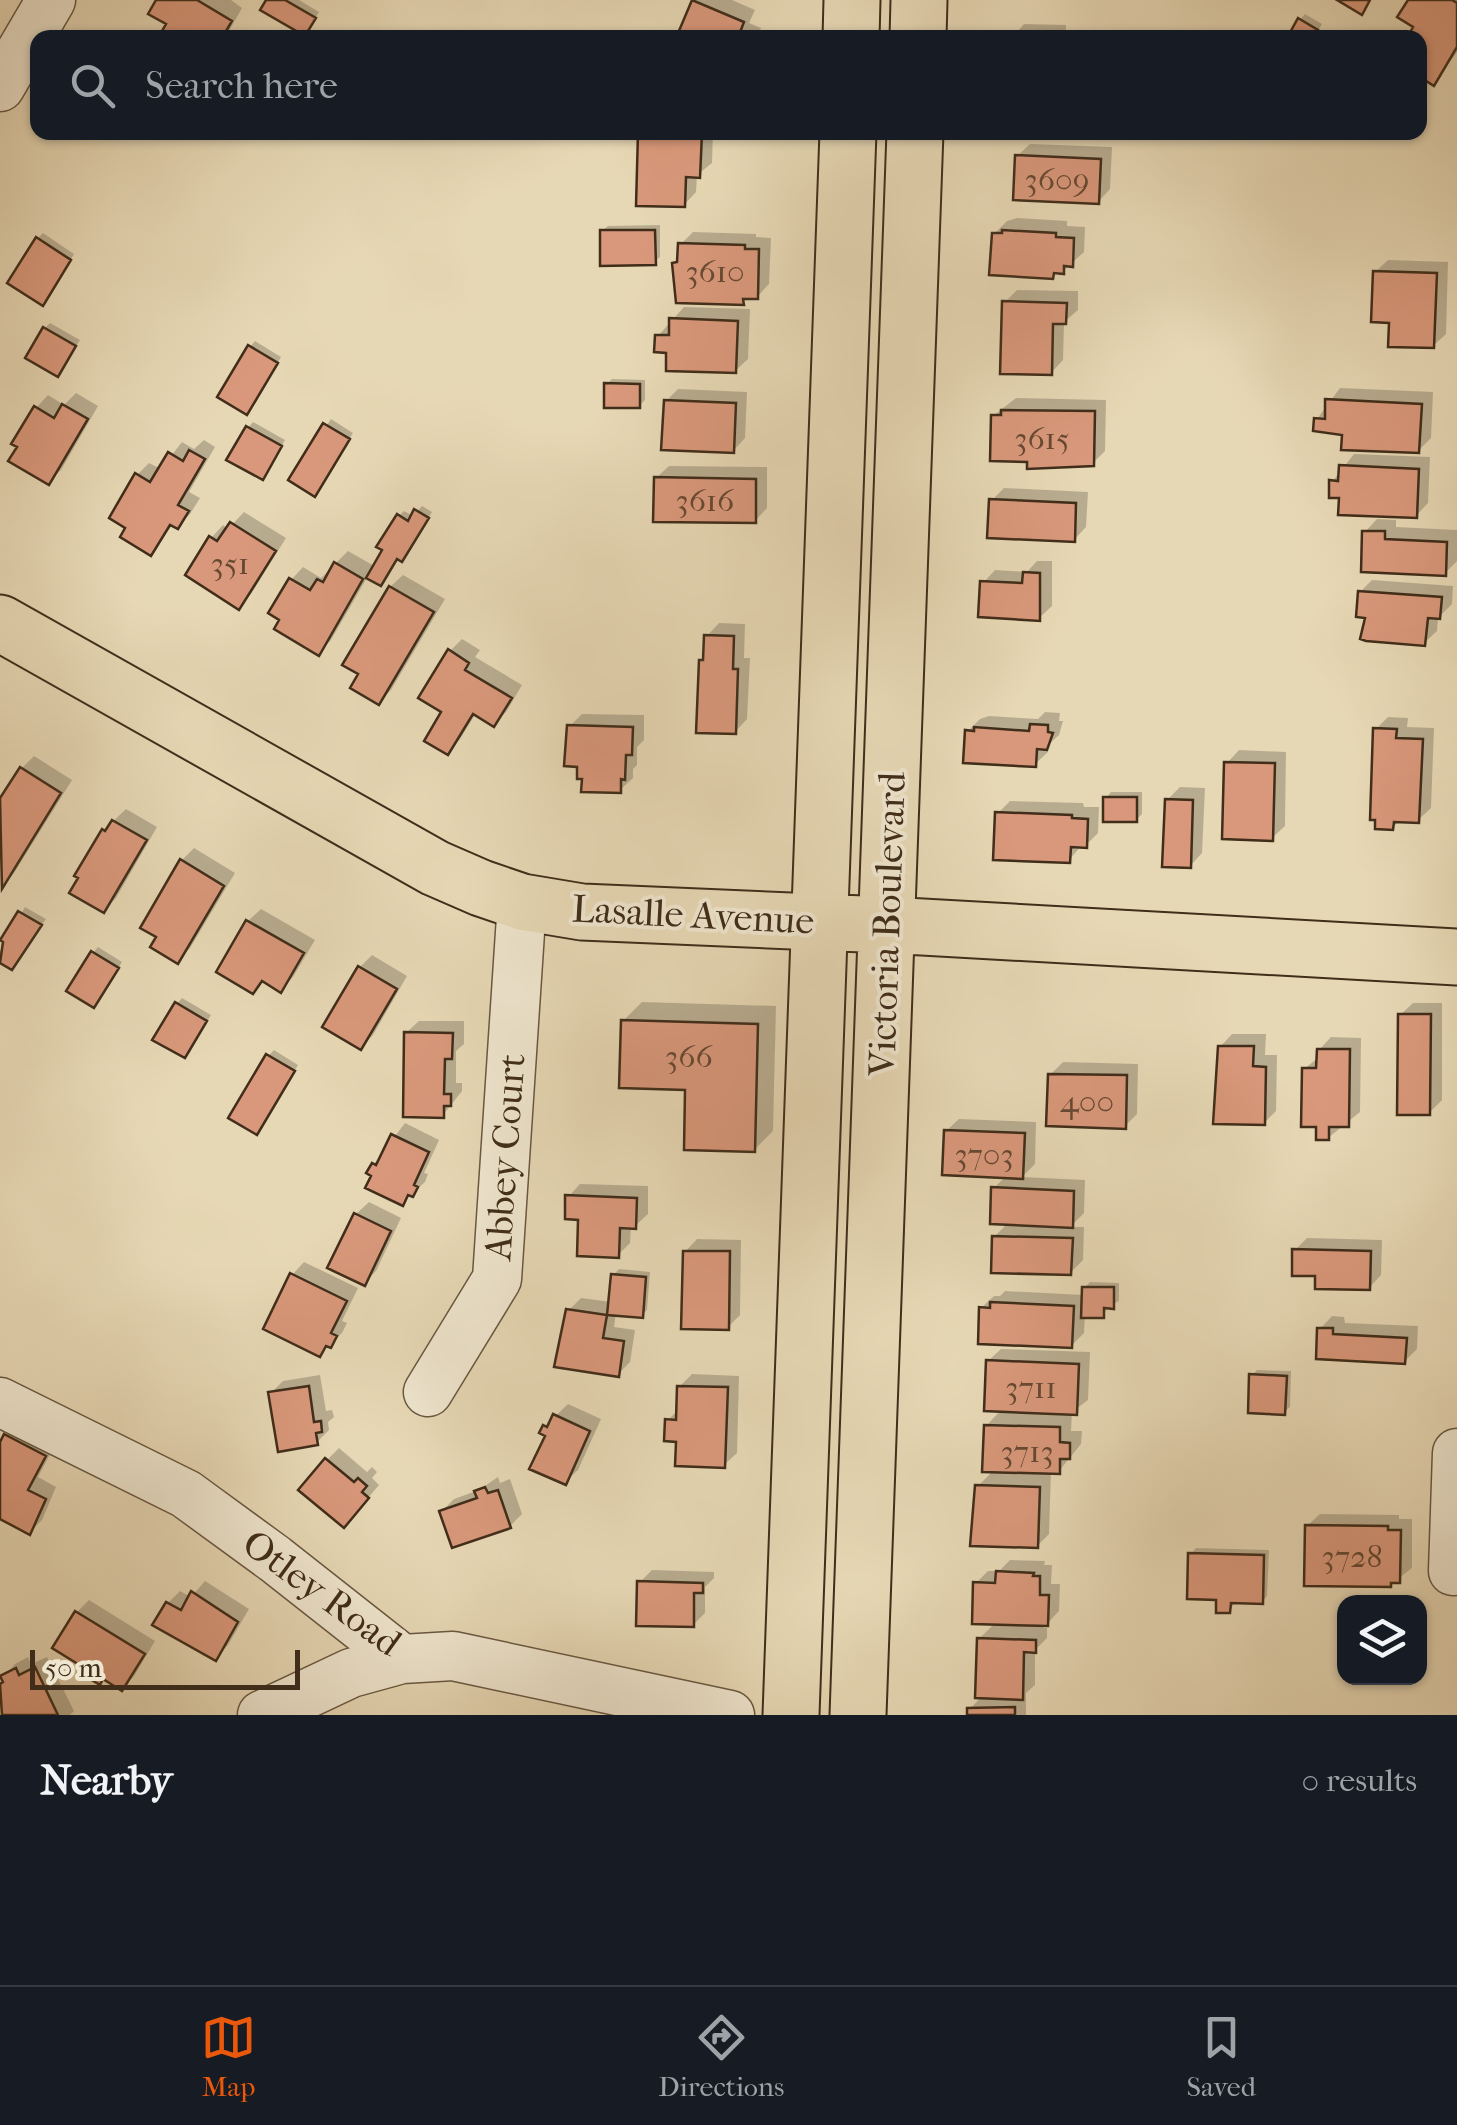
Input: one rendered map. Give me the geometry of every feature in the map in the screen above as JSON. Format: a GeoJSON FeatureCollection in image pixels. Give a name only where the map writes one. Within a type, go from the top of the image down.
{"type":"FeatureCollection","features":[{"type":"Feature","properties":{"kind":"main road"},"geometry":{"type":"LineString","coordinates":[[851,30],[852,0]]}},
{"type":"Feature","properties":{"kind":"main road"},"geometry":{"type":"LineString","coordinates":[[918,30],[920,0]]}},
{"type":"Feature","properties":{"kind":"main road","name":"Victoria Boulevard"},"geometry":{"type":"LineString","coordinates":[[791,1715],[848,140]]}},
{"type":"Feature","properties":{"kind":"main road","name":"Victoria Boulevard"},"geometry":{"type":"LineString","coordinates":[[858,1715],[915,140]]}},
{"type":"Feature","properties":{"kind":"main road","name":"Lasalle Avenue"},"geometry":{"type":"LineString","coordinates":[[0,623],[435,868],[522,902],[582,912],[1457,957]]}},
{"type":"Feature","properties":{"kind":"street"},"geometry":{"type":"LineString","coordinates":[[34,30],[52,0]]}},
{"type":"Feature","properties":{"kind":"street"},"geometry":{"type":"LineString","coordinates":[[0,87],[30,37]]}},
{"type":"Feature","properties":{"kind":"street","name":"Abbey Court"},"geometry":{"type":"LineString","coordinates":[[428,1392],[497,1278],[522,902]]}},
{"type":"Feature","properties":{"kind":"street","name":"Otley Road"},"geometry":{"type":"LineString","coordinates":[[0,1402],[186,1494],[402,1659],[452,1656],[730,1715]]}},
{"type":"Feature","properties":{"kind":"street"},"geometry":{"type":"LineString","coordinates":[[1453,1571],[1457,1452]]}},
{"type":"Feature","properties":{"kind":"street"},"geometry":{"type":"LineString","coordinates":[[262,1715],[350,1673],[402,1659]]}},
{"type":"Feature","properties":{"kind":"building"},"geometry":{"type":"Polygon","coordinates":[[[156,0],[197,0],[232,21],[227,30],[163,30],[166,24],[148,14],[156,0]]]}},
{"type":"Feature","properties":{"kind":"building"},"geometry":{"type":"Polygon","coordinates":[[[266,0],[285,0],[316,18],[309,30],[295,30],[260,10],[266,0]]]}},
{"type":"Feature","properties":{"kind":"building"},"geometry":{"type":"Polygon","coordinates":[[[692,0],[744,22],[741,30],[679,30],[692,0]]]}},
{"type":"Feature","properties":{"kind":"building"},"geometry":{"type":"Polygon","coordinates":[[[1337,0],[1370,0],[1362,15],[1337,0]]]}},
{"type":"Feature","properties":{"kind":"building"},"geometry":{"type":"Polygon","coordinates":[[[1408,0],[1457,3],[1457,47],[1434,86],[1427,82],[1427,30],[1411,30],[1413,27],[1397,17],[1408,0]]]}},
{"type":"Feature","properties":{"kind":"building"},"geometry":{"type":"Polygon","coordinates":[[[1298,18],[1318,30],[1291,30],[1298,18]]]}},
{"type":"Feature","properties":{"kind":"building"},"geometry":{"type":"Polygon","coordinates":[[[638,140],[702,140],[700,178],[686,177],[685,207],[636,206],[638,140]]]}},
{"type":"Feature","properties":{"kind":"building"},"geometry":{"type":"Polygon","coordinates":[[[1015,155],[1101,159],[1099,204],[1013,200],[1015,155]]]}},
{"type":"Feature","properties":{"kind":"building"},"geometry":{"type":"Polygon","coordinates":[[[600,230],[655,230],[656,265],[600,266],[600,230]]]}},
{"type":"Feature","properties":{"kind":"building"},"geometry":{"type":"Polygon","coordinates":[[[1002,230],[1074,238],[1073,267],[1064,266],[1064,274],[1054,273],[1053,279],[989,275],[992,233],[1002,230]]]}},
{"type":"Feature","properties":{"kind":"building"},"geometry":{"type":"Polygon","coordinates":[[[36,237],[71,260],[43,306],[7,283],[36,237]]]}},
{"type":"Feature","properties":{"kind":"building"},"geometry":{"type":"Polygon","coordinates":[[[678,243],[759,249],[758,299],[743,299],[744,305],[676,303],[672,263],[677,262],[678,243]]]}},
{"type":"Feature","properties":{"kind":"building"},"geometry":{"type":"Polygon","coordinates":[[[1373,271],[1437,273],[1434,348],[1388,347],[1389,323],[1371,322],[1373,271]]]}},
{"type":"Feature","properties":{"kind":"building"},"geometry":{"type":"Polygon","coordinates":[[[1002,301],[1067,303],[1066,324],[1053,324],[1052,375],[1000,374],[1002,301]]]}},
{"type":"Feature","properties":{"kind":"building"},"geometry":{"type":"Polygon","coordinates":[[[669,318],[738,321],[736,373],[666,371],[666,353],[654,352],[655,335],[669,335],[669,318]]]}},
{"type":"Feature","properties":{"kind":"building"},"geometry":{"type":"Polygon","coordinates":[[[43,327],[76,346],[58,377],[25,358],[43,327]]]}},
{"type":"Feature","properties":{"kind":"building"},"geometry":{"type":"Polygon","coordinates":[[[248,345],[278,363],[247,415],[217,397],[248,345]]]}},
{"type":"Feature","properties":{"kind":"building"},"geometry":{"type":"Polygon","coordinates":[[[604,383],[640,384],[640,408],[604,408],[604,383]]]}},
{"type":"Feature","properties":{"kind":"building"},"geometry":{"type":"Polygon","coordinates":[[[1325,399],[1422,404],[1419,453],[1341,450],[1342,435],[1313,431],[1314,418],[1325,419],[1325,399]]]}},
{"type":"Feature","properties":{"kind":"building"},"geometry":{"type":"Polygon","coordinates":[[[664,400],[736,403],[734,453],[661,450],[664,400]]]}},
{"type":"Feature","properties":{"kind":"building"},"geometry":{"type":"Polygon","coordinates":[[[62,404],[88,419],[49,485],[8,461],[17,447],[11,444],[34,406],[54,418],[62,404]]]}},
{"type":"Feature","properties":{"kind":"building"},"geometry":{"type":"Polygon","coordinates":[[[1001,410],[1095,411],[1094,466],[1027,469],[1027,462],[990,461],[991,415],[1001,415],[1001,410]]]}},
{"type":"Feature","properties":{"kind":"building"},"geometry":{"type":"Polygon","coordinates":[[[323,423],[350,439],[315,497],[288,480],[323,423]]]}},
{"type":"Feature","properties":{"kind":"building"},"geometry":{"type":"Polygon","coordinates":[[[246,426],[282,446],[263,480],[226,460],[246,426]]]}},
{"type":"Feature","properties":{"kind":"building"},"geometry":{"type":"Polygon","coordinates":[[[189,450],[205,459],[178,505],[189,511],[178,529],[170,525],[151,556],[120,537],[125,528],[109,518],[135,473],[150,482],[168,452],[183,461],[189,450]]]}},
{"type":"Feature","properties":{"kind":"building"},"geometry":{"type":"Polygon","coordinates":[[[1339,465],[1419,469],[1417,518],[1338,515],[1339,498],[1329,498],[1329,480],[1338,481],[1339,465]]]}},
{"type":"Feature","properties":{"kind":"building"},"geometry":{"type":"Polygon","coordinates":[[[654,477],[756,479],[756,523],[653,522],[654,477]]]}},
{"type":"Feature","properties":{"kind":"building"},"geometry":{"type":"Polygon","coordinates":[[[989,499],[1076,503],[1075,542],[987,538],[989,499]]]}},
{"type":"Feature","properties":{"kind":"building"},"geometry":{"type":"Polygon","coordinates":[[[414,509],[429,518],[402,562],[397,559],[381,586],[366,578],[382,550],[376,547],[397,514],[408,521],[414,509]]]}},
{"type":"Feature","properties":{"kind":"building"},"geometry":{"type":"Polygon","coordinates":[[[230,522],[276,551],[239,610],[185,575],[209,536],[217,541],[230,522]]]}},
{"type":"Feature","properties":{"kind":"building"},"geometry":{"type":"Polygon","coordinates":[[[1362,531],[1385,531],[1385,539],[1447,542],[1446,576],[1361,572],[1362,531]]]}},
{"type":"Feature","properties":{"kind":"building"},"geometry":{"type":"Polygon","coordinates":[[[334,562],[363,579],[319,656],[274,629],[279,620],[268,613],[289,578],[310,590],[317,579],[323,582],[334,562]]]}},
{"type":"Feature","properties":{"kind":"building"},"geometry":{"type":"Polygon","coordinates":[[[1023,572],[1040,573],[1040,621],[978,617],[980,581],[1022,583],[1023,572]]]}},
{"type":"Feature","properties":{"kind":"building"},"geometry":{"type":"Polygon","coordinates":[[[389,586],[434,612],[379,705],[350,688],[358,674],[342,665],[389,586]]]}},
{"type":"Feature","properties":{"kind":"building"},"geometry":{"type":"Polygon","coordinates":[[[1358,591],[1442,597],[1440,619],[1428,618],[1425,646],[1360,639],[1365,618],[1356,617],[1358,591]]]}},
{"type":"Feature","properties":{"kind":"building"},"geometry":{"type":"Polygon","coordinates":[[[704,635],[734,636],[733,669],[738,669],[736,734],[696,733],[704,635]]]}},
{"type":"Feature","properties":{"kind":"building"},"geometry":{"type":"Polygon","coordinates":[[[448,649],[469,663],[465,670],[512,698],[494,727],[473,714],[448,755],[424,741],[441,712],[418,698],[448,649]]]}},
{"type":"Feature","properties":{"kind":"building"},"geometry":{"type":"Polygon","coordinates":[[[1030,724],[1048,725],[1048,732],[1053,733],[1047,750],[1037,749],[1036,767],[963,763],[965,730],[974,731],[974,727],[1029,731],[1030,724]]]}},
{"type":"Feature","properties":{"kind":"building"},"geometry":{"type":"Polygon","coordinates":[[[567,725],[633,727],[632,755],[626,755],[621,793],[581,792],[582,779],[577,779],[577,767],[564,766],[567,725]]]}},
{"type":"Feature","properties":{"kind":"building"},"geometry":{"type":"Polygon","coordinates":[[[1373,728],[1397,729],[1396,738],[1423,739],[1419,823],[1394,822],[1393,830],[1375,829],[1375,820],[1370,820],[1373,728]]]}},
{"type":"Feature","properties":{"kind":"building"},"geometry":{"type":"Polygon","coordinates":[[[1224,762],[1275,763],[1273,841],[1222,839],[1224,762]]]}},
{"type":"Feature","properties":{"kind":"building"},"geometry":{"type":"Polygon","coordinates":[[[20,767],[61,793],[2,889],[0,798],[20,767]]]}},
{"type":"Feature","properties":{"kind":"building"},"geometry":{"type":"Polygon","coordinates":[[[1103,797],[1137,797],[1137,822],[1103,822],[1103,797]]]}},
{"type":"Feature","properties":{"kind":"building"},"geometry":{"type":"Polygon","coordinates":[[[1165,799],[1193,800],[1191,868],[1162,867],[1165,799]]]}},
{"type":"Feature","properties":{"kind":"building"},"geometry":{"type":"Polygon","coordinates":[[[995,812],[1088,819],[1087,848],[1071,847],[1070,863],[993,860],[995,812]]]}},
{"type":"Feature","properties":{"kind":"building"},"geometry":{"type":"Polygon","coordinates":[[[112,820],[147,840],[104,913],[69,893],[78,878],[74,876],[102,829],[105,831],[112,820]]]}},
{"type":"Feature","properties":{"kind":"building"},"geometry":{"type":"Polygon","coordinates":[[[180,859],[224,886],[178,964],[150,947],[156,937],[140,928],[180,859]]]}},
{"type":"Feature","properties":{"kind":"building"},"geometry":{"type":"Polygon","coordinates":[[[18,911],[42,925],[12,970],[0,963],[0,940],[18,911]]]}},
{"type":"Feature","properties":{"kind":"building"},"geometry":{"type":"Polygon","coordinates":[[[246,920],[304,953],[281,993],[262,981],[253,994],[216,972],[246,920]]]}},
{"type":"Feature","properties":{"kind":"building"},"geometry":{"type":"Polygon","coordinates":[[[91,951],[119,968],[94,1008],[66,991],[91,951]]]}},
{"type":"Feature","properties":{"kind":"building"},"geometry":{"type":"Polygon","coordinates":[[[358,966],[397,989],[361,1050],[322,1027],[358,966]]]}},
{"type":"Feature","properties":{"kind":"building"},"geometry":{"type":"Polygon","coordinates":[[[175,1002],[207,1021],[185,1058],[152,1040],[175,1002]]]}},
{"type":"Feature","properties":{"kind":"building"},"geometry":{"type":"Polygon","coordinates":[[[1398,1014],[1431,1014],[1430,1115],[1397,1115],[1398,1014]]]}},
{"type":"Feature","properties":{"kind":"building"},"geometry":{"type":"Polygon","coordinates":[[[621,1020],[758,1024],[755,1152],[684,1150],[685,1090],[619,1088],[621,1020]]]}},
{"type":"Feature","properties":{"kind":"building"},"geometry":{"type":"Polygon","coordinates":[[[404,1032],[453,1033],[452,1059],[445,1059],[444,1094],[451,1094],[451,1106],[444,1106],[444,1118],[403,1117],[404,1032]]]}},
{"type":"Feature","properties":{"kind":"building"},"geometry":{"type":"Polygon","coordinates":[[[1218,1046],[1254,1046],[1253,1066],[1266,1067],[1265,1125],[1213,1124],[1218,1046]]]}},
{"type":"Feature","properties":{"kind":"building"},"geometry":{"type":"Polygon","coordinates":[[[1317,1049],[1350,1049],[1349,1127],[1329,1127],[1329,1140],[1316,1140],[1316,1127],[1301,1127],[1302,1068],[1316,1068],[1317,1049]]]}},
{"type":"Feature","properties":{"kind":"building"},"geometry":{"type":"Polygon","coordinates":[[[266,1054],[295,1071],[257,1135],[228,1118],[266,1054]]]}},
{"type":"Feature","properties":{"kind":"building"},"geometry":{"type":"Polygon","coordinates":[[[1048,1074],[1127,1075],[1126,1129],[1046,1126],[1048,1074]]]}},
{"type":"Feature","properties":{"kind":"building"},"geometry":{"type":"Polygon","coordinates":[[[944,1130],[1025,1133],[1023,1179],[942,1175],[944,1130]]]}},
{"type":"Feature","properties":{"kind":"building"},"geometry":{"type":"Polygon","coordinates":[[[391,1134],[429,1152],[414,1185],[418,1187],[403,1206],[365,1188],[371,1176],[366,1173],[372,1163],[376,1165],[391,1134]]]}},
{"type":"Feature","properties":{"kind":"building"},"geometry":{"type":"Polygon","coordinates":[[[991,1187],[1074,1191],[1073,1228],[990,1224],[991,1187]]]}},
{"type":"Feature","properties":{"kind":"building"},"geometry":{"type":"Polygon","coordinates":[[[565,1195],[637,1198],[636,1229],[620,1228],[619,1258],[577,1256],[578,1220],[565,1219],[565,1195]]]}},
{"type":"Feature","properties":{"kind":"building"},"geometry":{"type":"Polygon","coordinates":[[[354,1213],[391,1231],[365,1286],[327,1268],[354,1213]]]}},
{"type":"Feature","properties":{"kind":"building"},"geometry":{"type":"Polygon","coordinates":[[[992,1236],[1073,1238],[1071,1275],[991,1273],[992,1236]]]}},
{"type":"Feature","properties":{"kind":"building"},"geometry":{"type":"Polygon","coordinates":[[[1292,1249],[1371,1251],[1370,1290],[1315,1289],[1315,1276],[1292,1276],[1292,1249]]]}},
{"type":"Feature","properties":{"kind":"building"},"geometry":{"type":"Polygon","coordinates":[[[683,1251],[730,1251],[729,1330],[681,1329],[683,1251]]]}},
{"type":"Feature","properties":{"kind":"building"},"geometry":{"type":"Polygon","coordinates":[[[290,1273],[347,1301],[331,1333],[337,1336],[320,1357],[263,1329],[290,1273]]]}},
{"type":"Feature","properties":{"kind":"building"},"geometry":{"type":"Polygon","coordinates":[[[611,1274],[646,1277],[643,1318],[607,1315],[611,1274]]]}},
{"type":"Feature","properties":{"kind":"building"},"geometry":{"type":"Polygon","coordinates":[[[1082,1287],[1114,1287],[1114,1309],[1104,1308],[1104,1318],[1081,1318],[1082,1287]]]}},
{"type":"Feature","properties":{"kind":"building"},"geometry":{"type":"Polygon","coordinates":[[[990,1302],[1074,1306],[1072,1348],[978,1344],[979,1307],[990,1308],[990,1302]]]}},
{"type":"Feature","properties":{"kind":"building"},"geometry":{"type":"Polygon","coordinates":[[[566,1309],[607,1315],[603,1338],[624,1341],[619,1377],[554,1367],[566,1309]]]}},
{"type":"Feature","properties":{"kind":"building"},"geometry":{"type":"Polygon","coordinates":[[[1317,1328],[1333,1328],[1333,1334],[1407,1338],[1405,1364],[1316,1359],[1317,1328]]]}},
{"type":"Feature","properties":{"kind":"building"},"geometry":{"type":"Polygon","coordinates":[[[986,1360],[1079,1364],[1077,1415],[984,1411],[986,1360]]]}},
{"type":"Feature","properties":{"kind":"building"},"geometry":{"type":"Polygon","coordinates":[[[1249,1374],[1287,1376],[1285,1415],[1248,1413],[1249,1374]]]}},
{"type":"Feature","properties":{"kind":"building"},"geometry":{"type":"Polygon","coordinates":[[[309,1386],[314,1422],[321,1421],[322,1432],[316,1433],[318,1445],[278,1452],[268,1392],[309,1386]]]}},
{"type":"Feature","properties":{"kind":"building"},"geometry":{"type":"Polygon","coordinates":[[[677,1386],[728,1387],[725,1468],[675,1466],[676,1442],[664,1441],[665,1419],[676,1420],[677,1386]]]}},
{"type":"Feature","properties":{"kind":"building"},"geometry":{"type":"Polygon","coordinates":[[[553,1414],[590,1431],[566,1485],[529,1469],[545,1436],[539,1433],[553,1414]]]}},
{"type":"Feature","properties":{"kind":"building"},"geometry":{"type":"Polygon","coordinates":[[[984,1425],[1060,1427],[1060,1442],[1070,1443],[1070,1459],[1060,1459],[1060,1474],[982,1472],[984,1425]]]}},
{"type":"Feature","properties":{"kind":"building"},"geometry":{"type":"Polygon","coordinates":[[[4,1434],[46,1456],[28,1490],[46,1499],[30,1535],[0,1519],[0,1442],[4,1434]]]}},
{"type":"Feature","properties":{"kind":"building"},"geometry":{"type":"Polygon","coordinates":[[[325,1458],[354,1482],[358,1478],[367,1486],[362,1492],[369,1498],[344,1528],[298,1490],[325,1458]]]}},
{"type":"Feature","properties":{"kind":"building"},"geometry":{"type":"Polygon","coordinates":[[[975,1485],[1040,1487],[1038,1548],[970,1546],[975,1485]]]}},
{"type":"Feature","properties":{"kind":"building"},"geometry":{"type":"Polygon","coordinates":[[[485,1487],[488,1493],[498,1490],[511,1528],[452,1548],[439,1511],[477,1498],[474,1491],[485,1487]]]}},
{"type":"Feature","properties":{"kind":"building"},"geometry":{"type":"Polygon","coordinates":[[[1305,1525],[1388,1526],[1388,1530],[1401,1530],[1400,1583],[1391,1583],[1391,1587],[1304,1586],[1305,1525]]]}},
{"type":"Feature","properties":{"kind":"building"},"geometry":{"type":"Polygon","coordinates":[[[1188,1553],[1264,1555],[1263,1604],[1231,1603],[1230,1613],[1216,1613],[1216,1600],[1187,1599],[1188,1553]]]}},
{"type":"Feature","properties":{"kind":"building"},"geometry":{"type":"Polygon","coordinates":[[[996,1571],[1040,1576],[1040,1595],[1049,1595],[1048,1626],[972,1624],[973,1582],[995,1583],[996,1571]]]}},
{"type":"Feature","properties":{"kind":"building"},"geometry":{"type":"Polygon","coordinates":[[[637,1581],[703,1583],[703,1593],[694,1593],[694,1627],[636,1626],[637,1581]]]}},
{"type":"Feature","properties":{"kind":"building"},"geometry":{"type":"Polygon","coordinates":[[[191,1591],[238,1622],[216,1661],[152,1625],[166,1602],[181,1610],[191,1591]]]}},
{"type":"Feature","properties":{"kind":"building"},"geometry":{"type":"Polygon","coordinates":[[[75,1611],[145,1654],[122,1691],[103,1679],[100,1685],[90,1679],[94,1674],[52,1648],[75,1611]]]}},
{"type":"Feature","properties":{"kind":"building"},"geometry":{"type":"Polygon","coordinates":[[[977,1638],[1036,1640],[1036,1653],[1024,1652],[1023,1700],[975,1698],[977,1638]]]}},
{"type":"Feature","properties":{"kind":"building"},"geometry":{"type":"Polygon","coordinates":[[[35,1667],[58,1715],[2,1715],[0,1676],[16,1668],[19,1675],[35,1667]]]}},
{"type":"Feature","properties":{"kind":"building"},"geometry":{"type":"Polygon","coordinates":[[[1015,1707],[1015,1715],[967,1715],[967,1708],[1015,1707]]]}}]}
